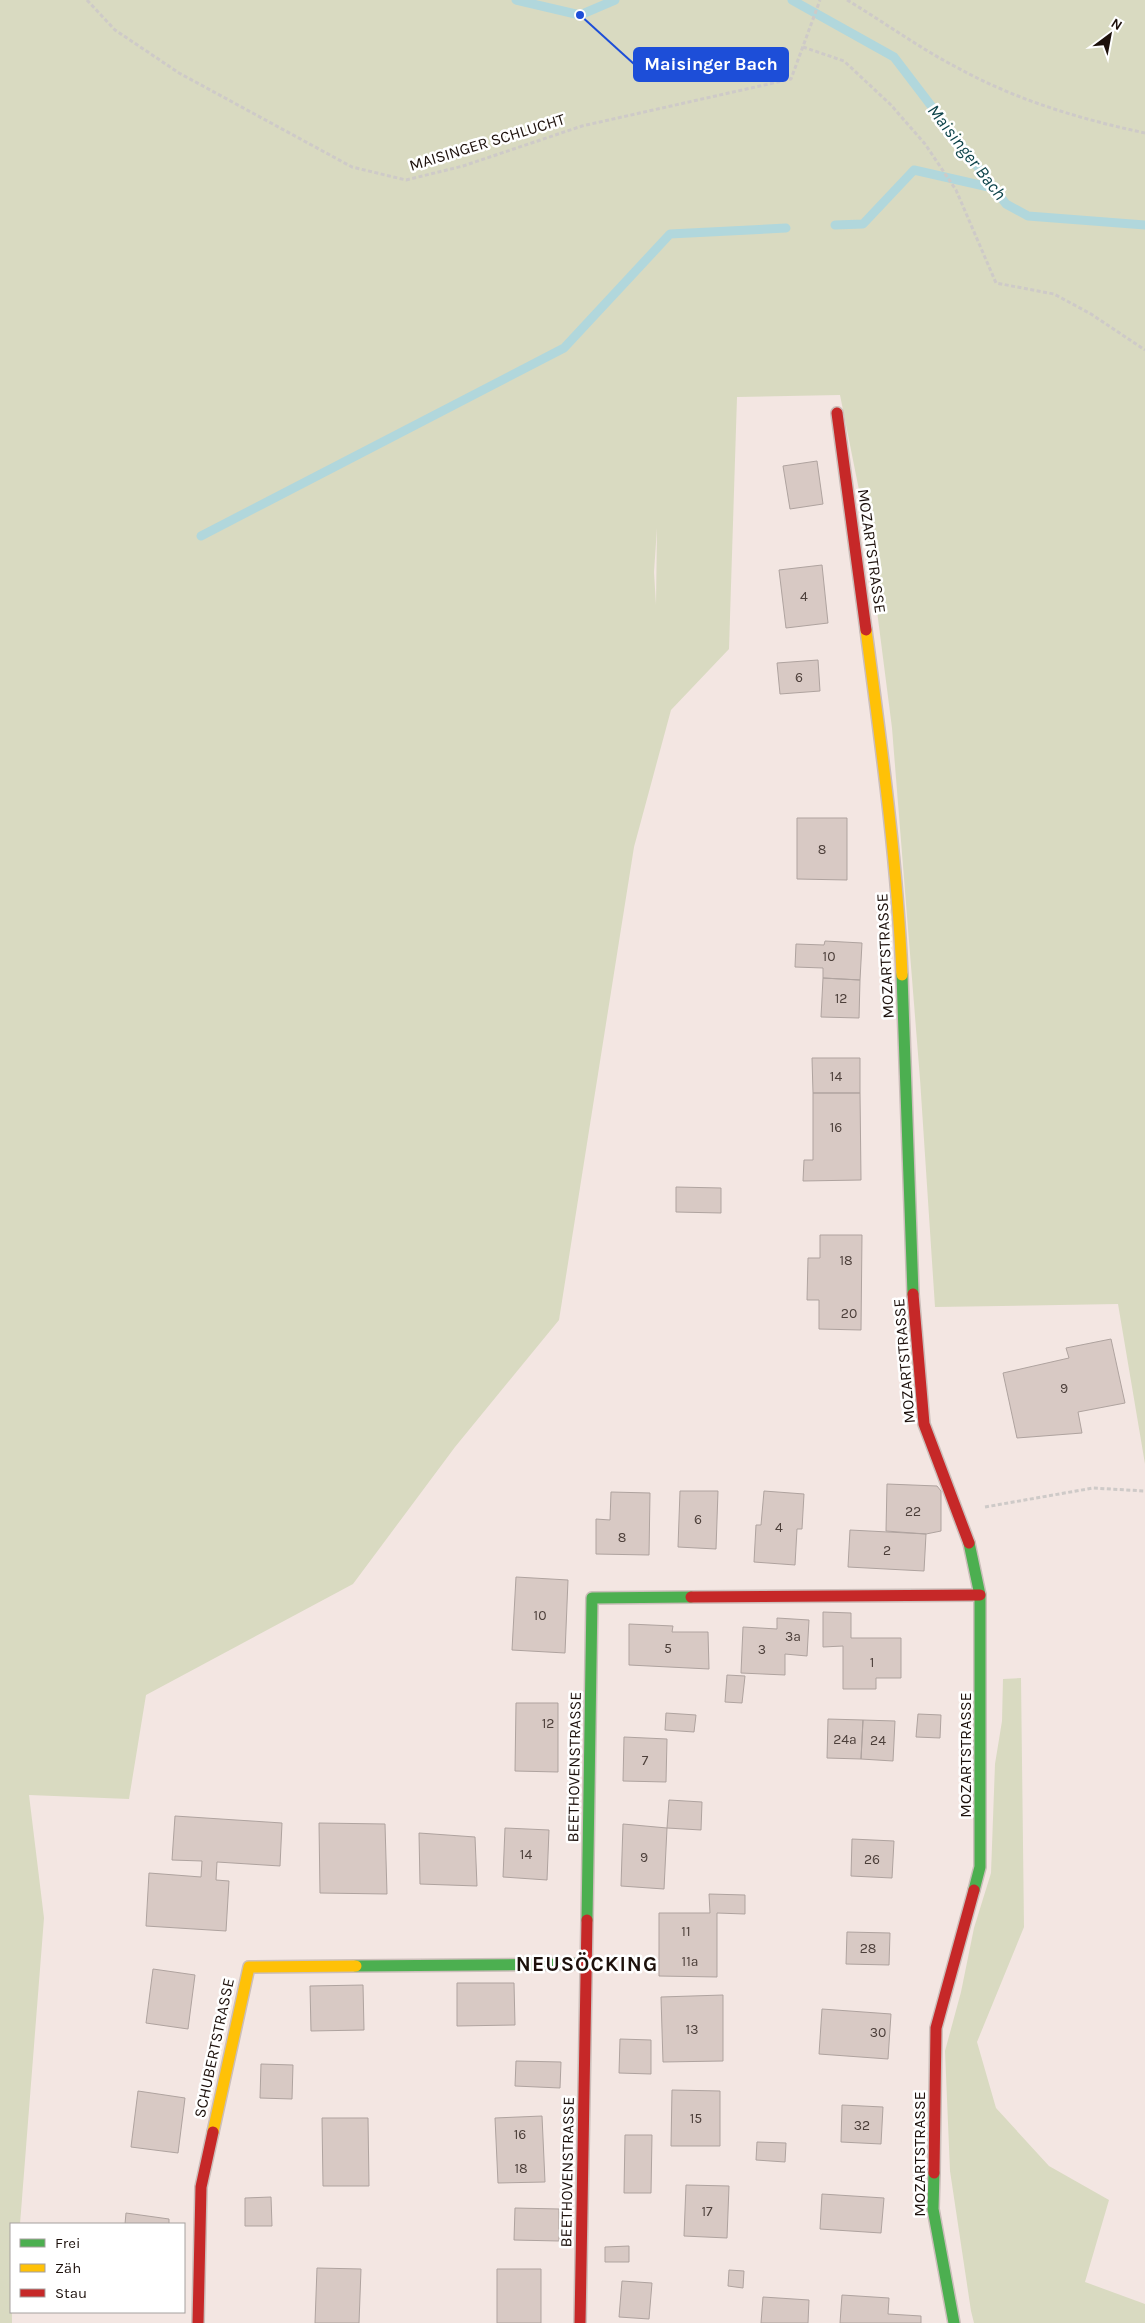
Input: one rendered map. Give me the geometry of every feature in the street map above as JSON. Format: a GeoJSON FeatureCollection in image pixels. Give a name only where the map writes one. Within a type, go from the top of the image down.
{"type":"FeatureCollection","features":[{"type":"Feature","properties":{"kind":"street","name":"MOZARTSTRASSE"},"geometry":{"type":"LineString","coordinates":[[837,414],[887,791],[899,904],[907,1078],[911,1264],[924,1424],[972,1550],[980,1595],[980,1867],[936,2028],[933,2209],[954,2323]]}},
{"type":"Feature","properties":{"kind":"street","name":"BEETHOVENSTRASSE"},"geometry":{"type":"LineString","coordinates":[[580,2323],[592,1598],[980,1595]]}},
{"type":"Feature","properties":{"kind":"street","name":"SCHUBERTSTRASSE"},"geometry":{"type":"LineString","coordinates":[[198,2323],[201,2187],[249,1967],[587,1964]]}},
{"type":"Feature","properties":{"kind":"path","name":"MAISINGER SCHLUCHT"},"geometry":{"type":"LineString","coordinates":[[87,0],[115,30],[179,72],[352,167],[406,180],[463,166],[582,126],[791,79],[803,47]]}},
{"type":"Feature","properties":{"kind":"path"},"geometry":{"type":"LineString","coordinates":[[820,0],[803,47],[844,61],[892,105],[934,157],[956,190],[996,283],[1054,294],[1091,314],[1145,350]]}},
{"type":"Feature","properties":{"kind":"path"},"geometry":{"type":"LineString","coordinates":[[847,0],[940,59],[997,87],[1074,116],[1145,133]]}},
{"type":"Feature","properties":{"kind":"path"},"geometry":{"type":"LineString","coordinates":[[957,1512],[1093,1488],[1145,1491]]}},
{"type":"Feature","properties":{"kind":"green space"},"geometry":{"type":"Polygon","coordinates":[[[0,0],[1145,0],[1145,1464],[1118,1304],[935,1307],[920,1079],[892,728],[866,525],[840,395],[737,397],[729,649],[671,710],[634,847],[559,1320],[455,1447],[353,1584],[146,1695],[129,1799],[29,1795],[44,1918],[20,2223],[10,2223],[10,2313],[12,2313],[12,2323],[0,2323],[0,0]],[[657,528],[654,572],[656,605],[657,528]]]}},
{"type":"Feature","properties":{"kind":"green space"},"geometry":{"type":"Polygon","coordinates":[[[1021,1678],[1024,1927],[977,2042],[996,2108],[1049,2166],[1109,2200],[1085,2282],[1145,2304],[1145,2323],[974,2323],[971,2311],[950,2171],[945,2051],[961,1992],[974,1928],[991,1873],[995,1764],[1002,1721],[1003,1679],[1021,1678]]]}},
{"type":"Feature","properties":{"kind":"building"},"geometry":{"type":"Polygon","coordinates":[[[817,461],[823,504],[790,509],[783,466],[817,461]]]}},
{"type":"Feature","properties":{"kind":"building"},"geometry":{"type":"Polygon","coordinates":[[[822,565],[828,623],[786,628],[779,570],[822,565]]]}},
{"type":"Feature","properties":{"kind":"building"},"geometry":{"type":"Polygon","coordinates":[[[818,660],[820,691],[780,694],[777,663],[818,660]]]}},
{"type":"Feature","properties":{"kind":"building"},"geometry":{"type":"Polygon","coordinates":[[[797,818],[847,818],[847,880],[797,879],[797,818]]]}},
{"type":"Feature","properties":{"kind":"building"},"geometry":{"type":"Polygon","coordinates":[[[825,941],[862,943],[860,980],[823,978],[823,968],[795,967],[796,944],[824,945],[825,941]]]}},
{"type":"Feature","properties":{"kind":"building"},"geometry":{"type":"Polygon","coordinates":[[[823,978],[860,980],[859,1018],[821,1017],[823,978]]]}},
{"type":"Feature","properties":{"kind":"building"},"geometry":{"type":"Polygon","coordinates":[[[812,1058],[860,1058],[860,1093],[813,1093],[812,1058]]]}},
{"type":"Feature","properties":{"kind":"building"},"geometry":{"type":"Polygon","coordinates":[[[813,1093],[860,1093],[861,1180],[803,1181],[804,1160],[813,1160],[813,1093]]]}},
{"type":"Feature","properties":{"kind":"building"},"geometry":{"type":"Polygon","coordinates":[[[676,1187],[721,1188],[721,1213],[676,1212],[676,1187]]]}},
{"type":"Feature","properties":{"kind":"building"},"geometry":{"type":"Polygon","coordinates":[[[820,1235],[862,1235],[861,1330],[819,1329],[819,1300],[807,1300],[808,1258],[820,1258],[820,1235]]]}},
{"type":"Feature","properties":{"kind":"building"},"geometry":{"type":"Polygon","coordinates":[[[1111,1339],[1125,1403],[1078,1412],[1082,1433],[1017,1438],[1003,1373],[1069,1358],[1066,1348],[1111,1339]]]}},
{"type":"Feature","properties":{"kind":"building"},"geometry":{"type":"Polygon","coordinates":[[[887,1484],[937,1486],[941,1491],[941,1531],[926,1534],[886,1531],[887,1484]]]}},
{"type":"Feature","properties":{"kind":"building"},"geometry":{"type":"Polygon","coordinates":[[[680,1491],[718,1491],[716,1549],[678,1547],[680,1491]]]}},
{"type":"Feature","properties":{"kind":"building"},"geometry":{"type":"Polygon","coordinates":[[[764,1491],[804,1494],[802,1529],[797,1529],[795,1565],[754,1562],[756,1525],[761,1525],[764,1491]]]}},
{"type":"Feature","properties":{"kind":"building"},"geometry":{"type":"Polygon","coordinates":[[[611,1492],[650,1493],[649,1555],[596,1554],[596,1519],[610,1520],[611,1492]]]}},
{"type":"Feature","properties":{"kind":"building"},"geometry":{"type":"Polygon","coordinates":[[[850,1530],[926,1534],[924,1571],[848,1567],[850,1530]]]}},
{"type":"Feature","properties":{"kind":"building"},"geometry":{"type":"Polygon","coordinates":[[[516,1577],[568,1580],[565,1653],[512,1650],[516,1577]]]}},
{"type":"Feature","properties":{"kind":"building"},"geometry":{"type":"Polygon","coordinates":[[[823,1612],[851,1613],[851,1638],[901,1638],[901,1678],[876,1678],[876,1689],[843,1689],[843,1646],[823,1647],[823,1612]]]}},
{"type":"Feature","properties":{"kind":"building"},"geometry":{"type":"Polygon","coordinates":[[[777,1618],[809,1620],[807,1656],[785,1654],[785,1675],[741,1673],[743,1627],[777,1629],[777,1618]]]}},
{"type":"Feature","properties":{"kind":"building"},"geometry":{"type":"Polygon","coordinates":[[[629,1624],[673,1626],[672,1632],[708,1632],[709,1669],[629,1665],[629,1624]]]}},
{"type":"Feature","properties":{"kind":"building"},"geometry":{"type":"Polygon","coordinates":[[[727,1675],[745,1676],[742,1703],[725,1702],[727,1675]]]}},
{"type":"Feature","properties":{"kind":"building"},"geometry":{"type":"Polygon","coordinates":[[[516,1703],[558,1703],[558,1772],[515,1771],[516,1703]]]}},
{"type":"Feature","properties":{"kind":"building"},"geometry":{"type":"Polygon","coordinates":[[[666,1713],[696,1715],[694,1732],[665,1730],[666,1713]]]}},
{"type":"Feature","properties":{"kind":"building"},"geometry":{"type":"Polygon","coordinates":[[[918,1714],[941,1715],[940,1738],[916,1737],[918,1714]]]}},
{"type":"Feature","properties":{"kind":"building"},"geometry":{"type":"Polygon","coordinates":[[[828,1719],[863,1720],[861,1759],[827,1758],[828,1719]]]}},
{"type":"Feature","properties":{"kind":"building"},"geometry":{"type":"Polygon","coordinates":[[[863,1720],[895,1721],[893,1761],[861,1759],[863,1720]]]}},
{"type":"Feature","properties":{"kind":"building"},"geometry":{"type":"Polygon","coordinates":[[[624,1737],[667,1739],[666,1782],[623,1781],[624,1737]]]}},
{"type":"Feature","properties":{"kind":"building"},"geometry":{"type":"Polygon","coordinates":[[[669,1800],[702,1802],[701,1830],[667,1828],[669,1800]]]}},
{"type":"Feature","properties":{"kind":"building"},"geometry":{"type":"Polygon","coordinates":[[[175,1816],[282,1823],[280,1866],[217,1862],[216,1880],[229,1881],[226,1931],[146,1926],[149,1873],[201,1877],[202,1861],[172,1860],[175,1816]]]}},
{"type":"Feature","properties":{"kind":"building"},"geometry":{"type":"Polygon","coordinates":[[[319,1823],[385,1824],[387,1894],[320,1893],[319,1823]]]}},
{"type":"Feature","properties":{"kind":"building"},"geometry":{"type":"Polygon","coordinates":[[[623,1824],[667,1828],[664,1889],[621,1886],[623,1824]]]}},
{"type":"Feature","properties":{"kind":"building"},"geometry":{"type":"Polygon","coordinates":[[[505,1828],[549,1830],[547,1880],[503,1877],[505,1828]]]}},
{"type":"Feature","properties":{"kind":"building"},"geometry":{"type":"Polygon","coordinates":[[[419,1833],[475,1837],[477,1886],[420,1884],[419,1833]]]}},
{"type":"Feature","properties":{"kind":"building"},"geometry":{"type":"Polygon","coordinates":[[[852,1839],[894,1841],[892,1878],[851,1876],[852,1839]]]}},
{"type":"Feature","properties":{"kind":"building"},"geometry":{"type":"Polygon","coordinates":[[[709,1894],[745,1895],[745,1914],[717,1913],[717,1977],[659,1976],[659,1913],[710,1913],[709,1894]]]}},
{"type":"Feature","properties":{"kind":"building"},"geometry":{"type":"Polygon","coordinates":[[[847,1932],[890,1933],[889,1965],[846,1964],[847,1932]]]}},
{"type":"Feature","properties":{"kind":"building"},"geometry":{"type":"Polygon","coordinates":[[[153,1969],[195,1975],[188,2029],[146,2023],[153,1969]]]}},
{"type":"Feature","properties":{"kind":"building"},"geometry":{"type":"Polygon","coordinates":[[[457,1983],[514,1983],[515,2025],[457,2026],[457,1983]]]}},
{"type":"Feature","properties":{"kind":"building"},"geometry":{"type":"Polygon","coordinates":[[[363,1985],[364,2030],[311,2031],[310,1986],[363,1985]]]}},
{"type":"Feature","properties":{"kind":"building"},"geometry":{"type":"Polygon","coordinates":[[[723,1995],[723,2061],[663,2062],[661,1997],[723,1995]]]}},
{"type":"Feature","properties":{"kind":"building"},"geometry":{"type":"Polygon","coordinates":[[[822,2009],[891,2014],[888,2059],[819,2054],[822,2009]]]}},
{"type":"Feature","properties":{"kind":"building"},"geometry":{"type":"Polygon","coordinates":[[[620,2039],[651,2040],[651,2074],[619,2073],[620,2039]]]}},
{"type":"Feature","properties":{"kind":"building"},"geometry":{"type":"Polygon","coordinates":[[[516,2061],[561,2062],[560,2088],[515,2086],[516,2061]]]}},
{"type":"Feature","properties":{"kind":"building"},"geometry":{"type":"Polygon","coordinates":[[[261,2064],[293,2065],[292,2099],[260,2098],[261,2064]]]}},
{"type":"Feature","properties":{"kind":"building"},"geometry":{"type":"Polygon","coordinates":[[[672,2090],[720,2091],[720,2146],[671,2146],[672,2090]]]}},
{"type":"Feature","properties":{"kind":"building"},"geometry":{"type":"Polygon","coordinates":[[[138,2091],[185,2098],[178,2153],[131,2147],[138,2091]]]}},
{"type":"Feature","properties":{"kind":"building"},"geometry":{"type":"Polygon","coordinates":[[[842,2105],[883,2107],[881,2144],[841,2142],[842,2105]]]}},
{"type":"Feature","properties":{"kind":"building"},"geometry":{"type":"Polygon","coordinates":[[[542,2116],[545,2182],[498,2183],[495,2118],[542,2116]]]}},
{"type":"Feature","properties":{"kind":"building"},"geometry":{"type":"Polygon","coordinates":[[[322,2118],[368,2118],[369,2186],[323,2186],[322,2118]]]}},
{"type":"Feature","properties":{"kind":"building"},"geometry":{"type":"Polygon","coordinates":[[[625,2135],[652,2135],[651,2193],[624,2193],[625,2135]]]}},
{"type":"Feature","properties":{"kind":"building"},"geometry":{"type":"Polygon","coordinates":[[[757,2142],[786,2143],[785,2162],[756,2160],[757,2142]]]}},
{"type":"Feature","properties":{"kind":"building"},"geometry":{"type":"Polygon","coordinates":[[[686,2185],[729,2186],[727,2238],[684,2236],[686,2185]]]}},
{"type":"Feature","properties":{"kind":"building"},"geometry":{"type":"Polygon","coordinates":[[[822,2194],[884,2198],[881,2233],[820,2229],[822,2194]]]}},
{"type":"Feature","properties":{"kind":"building"},"geometry":{"type":"Polygon","coordinates":[[[271,2197],[272,2226],[245,2226],[245,2198],[271,2197]]]}},
{"type":"Feature","properties":{"kind":"building"},"geometry":{"type":"Polygon","coordinates":[[[515,2208],[559,2209],[559,2241],[514,2240],[515,2208]]]}},
{"type":"Feature","properties":{"kind":"building"},"geometry":{"type":"Polygon","coordinates":[[[126,2213],[169,2219],[169,2223],[125,2223],[126,2213]]]}},
{"type":"Feature","properties":{"kind":"building"},"geometry":{"type":"Polygon","coordinates":[[[629,2246],[629,2262],[605,2262],[605,2247],[629,2246]]]}},
{"type":"Feature","properties":{"kind":"building"},"geometry":{"type":"Polygon","coordinates":[[[317,2268],[361,2269],[359,2323],[315,2323],[317,2268]]]}},
{"type":"Feature","properties":{"kind":"building"},"geometry":{"type":"Polygon","coordinates":[[[497,2269],[541,2269],[541,2323],[497,2323],[497,2269]]]}},
{"type":"Feature","properties":{"kind":"building"},"geometry":{"type":"Polygon","coordinates":[[[729,2270],[744,2271],[743,2288],[728,2286],[729,2270]]]}},
{"type":"Feature","properties":{"kind":"building"},"geometry":{"type":"Polygon","coordinates":[[[622,2281],[652,2283],[649,2319],[619,2317],[622,2281]]]}},
{"type":"Feature","properties":{"kind":"building"},"geometry":{"type":"Polygon","coordinates":[[[842,2295],[889,2298],[888,2314],[921,2316],[921,2323],[840,2323],[842,2295]]]}},
{"type":"Feature","properties":{"kind":"building"},"geometry":{"type":"Polygon","coordinates":[[[763,2297],[809,2300],[808,2323],[761,2323],[763,2297]]]}},
{"type":"Feature","properties":{"kind":"waterway","name":"Maisinger Bach"},"geometry":{"type":"LineString","coordinates":[[516,0],[580,15],[615,0]]}},
{"type":"Feature","properties":{"kind":"waterway","name":"Maisinger Bach"},"geometry":{"type":"LineString","coordinates":[[792,0],[894,57],[1006,204],[1028,216],[1145,225]]}},
{"type":"Feature","properties":{"kind":"waterway"},"geometry":{"type":"LineString","coordinates":[[835,225],[863,224],[914,170],[993,188]]}},
{"type":"Feature","properties":{"kind":"waterway"},"geometry":{"type":"LineString","coordinates":[[201,536],[564,348],[670,234],[786,228]]}},
{"type":"Feature","properties":{"kind":"traffic: fast"},"geometry":{"type":"LineString","coordinates":[[902,975],[913,1294]]}},
{"type":"Feature","properties":{"kind":"traffic: fast"},"geometry":{"type":"LineString","coordinates":[[969,1543],[980,1595],[980,1867],[974,1890]]}},
{"type":"Feature","properties":{"kind":"traffic: fast"},"geometry":{"type":"LineString","coordinates":[[587,1920],[592,1598],[691,1597]]}},
{"type":"Feature","properties":{"kind":"traffic: fast"},"geometry":{"type":"LineString","coordinates":[[356,1966],[587,1964]]}},
{"type":"Feature","properties":{"kind":"traffic: fast"},"geometry":{"type":"LineString","coordinates":[[934,2173],[933,2209],[954,2323]]}},
{"type":"Feature","properties":{"kind":"traffic: slow"},"geometry":{"type":"LineString","coordinates":[[866,630],[892,845],[902,975]]}},
{"type":"Feature","properties":{"kind":"traffic: slow"},"geometry":{"type":"LineString","coordinates":[[213,2132],[249,1967],[356,1966]]}},
{"type":"Feature","properties":{"kind":"traffic: jam"},"geometry":{"type":"LineString","coordinates":[[837,413],[866,630]]}},
{"type":"Feature","properties":{"kind":"traffic: jam"},"geometry":{"type":"LineString","coordinates":[[913,1294],[924,1424],[969,1543]]}},
{"type":"Feature","properties":{"kind":"traffic: jam"},"geometry":{"type":"LineString","coordinates":[[691,1597],[980,1595]]}},
{"type":"Feature","properties":{"kind":"traffic: jam"},"geometry":{"type":"LineString","coordinates":[[934,2173],[936,2028],[974,1890]]}},
{"type":"Feature","properties":{"kind":"traffic: jam"},"geometry":{"type":"LineString","coordinates":[[580,2323],[587,1920]]}},
{"type":"Feature","properties":{"kind":"traffic: jam"},"geometry":{"type":"LineString","coordinates":[[198,2323],[201,2187],[213,2132]]}},
{"type":"Feature","properties":{"kind":"place","name":"Maisinger Bach"},"geometry":{"type":"Point","coordinates":[580,15]}},
{"type":"Feature","properties":{"kind":"district","name":"NEUSÖCKING"},"geometry":{"type":"Point","coordinates":[587,1964]}}]}
